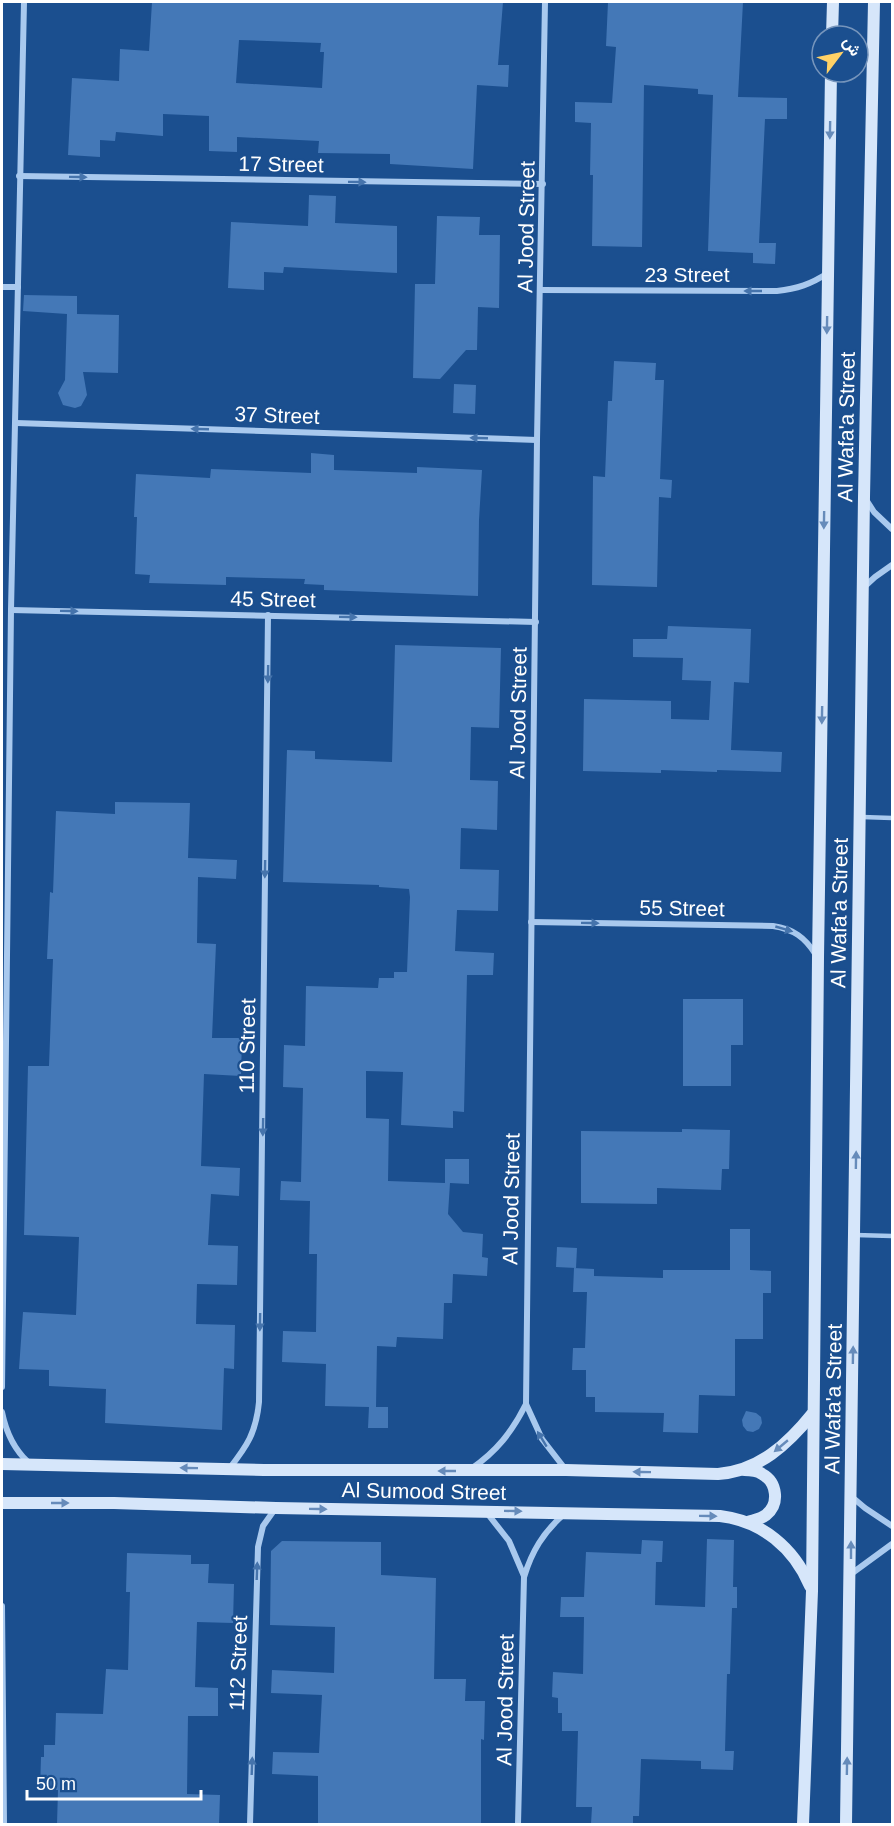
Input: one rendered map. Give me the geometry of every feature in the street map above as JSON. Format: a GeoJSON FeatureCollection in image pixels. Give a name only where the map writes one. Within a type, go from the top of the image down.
{"type":"FeatureCollection","features":[{"type":"Feature","properties":{"kind":"street"},"geometry":{"type":"LineString","coordinates":[[2,1387],[5,769],[16,423],[24,2]]}},
{"type":"Feature","properties":{"kind":"street","name":"Al Jood Street"},"geometry":{"type":"LineString","coordinates":[[468,1471],[503,1443],[516,1424],[525,1404],[537,440],[547,2]]}},
{"type":"Feature","properties":{"kind":"street"},"geometry":{"type":"LineString","coordinates":[[832,24],[833,2]]}},
{"type":"Feature","properties":{"kind":"street","name":"Al Wafa'a Street"},"geometry":{"type":"LineString","coordinates":[[846,1824],[864,497],[874,2]]}},
{"type":"Feature","properties":{"kind":"street","name":"Al Wafa'a Street"},"geometry":{"type":"LineString","coordinates":[[803,1824],[812,1591],[818,958],[831,84]]}},
{"type":"Feature","properties":{"kind":"street","name":"17 Street"},"geometry":{"type":"LineString","coordinates":[[19,177],[543,184]]}},
{"type":"Feature","properties":{"kind":"street","name":"23 Street"},"geometry":{"type":"LineString","coordinates":[[541,290],[777,291],[804,286],[829,273]]}},
{"type":"Feature","properties":{"kind":"street"},"geometry":{"type":"LineString","coordinates":[[2,287],[18,287]]}},
{"type":"Feature","properties":{"kind":"street","name":"37 Street"},"geometry":{"type":"LineString","coordinates":[[16,423],[537,440]]}},
{"type":"Feature","properties":{"kind":"street"},"geometry":{"type":"LineString","coordinates":[[864,497],[874,512],[892,529]]}},
{"type":"Feature","properties":{"kind":"street"},"geometry":{"type":"LineString","coordinates":[[863,589],[892,565]]}},
{"type":"Feature","properties":{"kind":"street","name":"45 Street"},"geometry":{"type":"LineString","coordinates":[[11,610],[536,622]]}},
{"type":"Feature","properties":{"kind":"street","name":"110 Street"},"geometry":{"type":"LineString","coordinates":[[229,1469],[254,1432],[259,1402],[268,615]]}},
{"type":"Feature","properties":{"kind":"street","name":"55 Street"},"geometry":{"type":"LineString","coordinates":[[531,922],[773,926],[798,933],[810,945],[818,958]]}},
{"type":"Feature","properties":{"kind":"street","name":"Al Jood Street"},"geometry":{"type":"LineString","coordinates":[[525,1404],[542,1439],[566,1470]]}},
{"type":"Feature","properties":{"kind":"street"},"geometry":{"type":"LineString","coordinates":[[2,1412],[8,1436],[14,1447],[30,1465]]}},
{"type":"Feature","properties":{"kind":"street","name":"Al Sumood Street"},"geometry":{"type":"LineString","coordinates":[[2,1464],[229,1469],[566,1470],[718,1474],[742,1470],[759,1463],[789,1441],[813,1413]]}},
{"type":"Feature","properties":{"kind":"street"},"geometry":{"type":"LineString","coordinates":[[742,1470],[762,1473],[770,1479],[774,1488],[773,1507],[766,1515],[748,1522]]}},
{"type":"Feature","properties":{"kind":"street"},"geometry":{"type":"LineString","coordinates":[[851,1496],[892,1526]]}},
{"type":"Feature","properties":{"kind":"street","name":"Al Sumood Street"},"geometry":{"type":"LineString","coordinates":[[2,1503],[114,1503],[720,1516],[748,1522],[765,1531],[794,1557],[812,1591]]}},
{"type":"Feature","properties":{"kind":"street","name":"112 Street"},"geometry":{"type":"LineString","coordinates":[[250,1824],[258,1547],[262,1526],[276,1508]]}},
{"type":"Feature","properties":{"kind":"street","name":"Al Jood Street"},"geometry":{"type":"LineString","coordinates":[[484,1511],[509,1541],[524,1577]]}},
{"type":"Feature","properties":{"kind":"street","name":"Al Jood Street"},"geometry":{"type":"LineString","coordinates":[[518,1824],[524,1577],[539,1541],[565,1512]]}},
{"type":"Feature","properties":{"kind":"street"},"geometry":{"type":"LineString","coordinates":[[851,1574],[892,1544]]}},
{"type":"Feature","properties":{"kind":"street"},"geometry":{"type":"LineString","coordinates":[[2,1606],[4,1824]]}},
{"type":"Feature","properties":{"kind":"lane"},"geometry":{"type":"LineString","coordinates":[[860,817],[892,818]]}},
{"type":"Feature","properties":{"kind":"lane"},"geometry":{"type":"LineString","coordinates":[[855,1234],[892,1236]]}},
{"type":"Feature","properties":{"kind":"building"},"geometry":{"type":"Polygon","coordinates":[[[152,2],[503,2],[498,65],[509,65],[508,87],[477,85],[473,169],[390,164],[390,154],[318,153],[319,141],[237,137],[237,152],[209,151],[209,116],[163,114],[163,136],[116,132],[115,141],[100,140],[100,157],[68,155],[72,78],[119,81],[120,49],[149,51],[152,2]],[[239,40],[236,83],[322,88],[324,52],[320,52],[321,43],[239,40]]]}},
{"type":"Feature","properties":{"kind":"building"},"geometry":{"type":"Polygon","coordinates":[[[608,2],[743,2],[738,97],[787,98],[787,119],[765,119],[759,243],[776,243],[775,264],[753,263],[753,253],[708,251],[713,95],[698,94],[698,89],[644,85],[642,247],[592,246],[591,123],[575,122],[575,102],[612,103],[616,47],[606,46],[608,2]]]}},
{"type":"Feature","properties":{"kind":"building"},"geometry":{"type":"Polygon","coordinates":[[[309,195],[336,196],[335,223],[397,226],[397,273],[284,267],[283,273],[264,272],[264,290],[228,288],[231,222],[308,226],[309,195]]]}},
{"type":"Feature","properties":{"kind":"building"},"geometry":{"type":"Polygon","coordinates":[[[437,216],[480,217],[479,235],[500,235],[499,308],[478,307],[477,350],[466,350],[440,379],[413,378],[415,284],[435,284],[437,216]]]}},
{"type":"Feature","properties":{"kind":"building"},"geometry":{"type":"Polygon","coordinates":[[[24,295],[77,296],[77,314],[119,315],[118,373],[83,372],[87,395],[81,406],[75,408],[63,405],[58,393],[65,380],[67,314],[23,311],[24,295]]]}},
{"type":"Feature","properties":{"kind":"building"},"geometry":{"type":"Polygon","coordinates":[[[614,361],[656,363],[655,380],[664,380],[660,479],[672,480],[671,498],[659,497],[657,587],[592,585],[593,476],[605,477],[608,401],[612,401],[614,361]]]}},
{"type":"Feature","properties":{"kind":"building"},"geometry":{"type":"Polygon","coordinates":[[[454,384],[476,385],[475,414],[453,413],[454,384]]]}},
{"type":"Feature","properties":{"kind":"building"},"geometry":{"type":"Polygon","coordinates":[[[311,453],[334,455],[334,470],[417,473],[417,467],[482,470],[478,596],[324,590],[324,585],[304,584],[305,579],[226,577],[226,585],[149,583],[150,575],[135,574],[136,474],[210,478],[211,469],[311,473],[311,453]]]}},
{"type":"Feature","properties":{"kind":"building"},"geometry":{"type":"Polygon","coordinates":[[[668,626],[751,629],[749,683],[734,682],[731,750],[782,752],[781,772],[583,771],[584,699],[671,701],[671,719],[709,720],[711,681],[682,680],[683,658],[633,657],[633,639],[667,639],[668,626]]]}},
{"type":"Feature","properties":{"kind":"building"},"geometry":{"type":"Polygon","coordinates":[[[395,645],[501,648],[499,728],[471,727],[470,780],[498,781],[497,830],[461,828],[460,869],[499,870],[498,911],[457,910],[455,951],[494,953],[493,975],[467,975],[464,1112],[453,1111],[453,1128],[401,1125],[403,1072],[366,1071],[366,1118],[389,1119],[388,1181],[445,1183],[445,1159],[469,1159],[469,1184],[450,1183],[448,1214],[463,1232],[483,1234],[482,1257],[488,1258],[487,1276],[453,1274],[452,1303],[444,1303],[443,1339],[397,1337],[396,1347],[377,1346],[376,1407],[388,1407],[388,1428],[368,1428],[369,1407],[325,1406],[326,1364],[282,1362],[283,1331],[316,1332],[317,1254],[309,1254],[310,1201],[280,1200],[281,1181],[301,1182],[303,1088],[283,1087],[284,1045],[305,1046],[306,986],[378,988],[379,978],[394,978],[394,972],[407,972],[410,897],[409,889],[379,887],[379,885],[283,882],[287,750],[315,751],[315,759],[392,762],[395,645]]]}},
{"type":"Feature","properties":{"kind":"building"},"geometry":{"type":"Polygon","coordinates":[[[115,802],[190,803],[188,858],[237,860],[236,879],[198,877],[197,943],[216,944],[212,1038],[242,1038],[241,1076],[204,1074],[201,1166],[240,1168],[239,1196],[211,1194],[208,1245],[238,1246],[237,1285],[197,1284],[196,1324],[235,1325],[234,1369],[224,1368],[222,1430],[105,1423],[106,1389],[49,1386],[49,1370],[19,1369],[23,1312],[76,1315],[79,1237],[24,1235],[28,1066],[49,1066],[53,959],[47,959],[50,892],[53,893],[56,811],[115,814],[115,802]]]}},
{"type":"Feature","properties":{"kind":"building"},"geometry":{"type":"Polygon","coordinates":[[[683,999],[743,999],[743,1045],[731,1045],[731,1086],[683,1086],[683,999]]]}},
{"type":"Feature","properties":{"kind":"building"},"geometry":{"type":"Polygon","coordinates":[[[682,1129],[730,1130],[729,1169],[722,1169],[721,1190],[657,1188],[657,1204],[581,1203],[581,1131],[682,1132],[682,1129]]]}},
{"type":"Feature","properties":{"kind":"building"},"geometry":{"type":"Polygon","coordinates":[[[730,1229],[750,1229],[750,1270],[771,1271],[771,1293],[763,1293],[763,1339],[735,1339],[735,1396],[699,1395],[698,1433],[663,1432],[664,1413],[595,1412],[595,1397],[586,1397],[586,1370],[572,1370],[573,1348],[585,1348],[587,1292],[573,1292],[574,1268],[594,1269],[594,1276],[663,1278],[663,1270],[730,1270],[730,1229]]]}},
{"type":"Feature","properties":{"kind":"building"},"geometry":{"type":"Polygon","coordinates":[[[557,1247],[577,1248],[576,1268],[556,1267],[557,1247]]]}},
{"type":"Feature","properties":{"kind":"building"},"geometry":{"type":"Polygon","coordinates":[[[746,1411],[756,1413],[761,1417],[762,1423],[759,1429],[753,1432],[747,1431],[743,1426],[742,1420],[746,1411]]]}},
{"type":"Feature","properties":{"kind":"building"},"geometry":{"type":"Polygon","coordinates":[[[707,1539],[734,1540],[733,1587],[737,1587],[737,1608],[732,1608],[725,1751],[734,1751],[733,1770],[701,1769],[701,1761],[641,1759],[639,1816],[633,1816],[633,1824],[591,1824],[592,1807],[576,1807],[578,1731],[562,1731],[562,1713],[558,1713],[558,1698],[552,1697],[553,1672],[583,1674],[584,1617],[560,1617],[561,1597],[584,1597],[586,1552],[641,1554],[642,1540],[663,1541],[662,1562],[656,1562],[655,1605],[705,1607],[707,1539]]]}},
{"type":"Feature","properties":{"kind":"building"},"geometry":{"type":"Polygon","coordinates":[[[282,1541],[381,1542],[381,1575],[436,1578],[434,1679],[466,1679],[465,1701],[485,1701],[484,1740],[481,1739],[481,1824],[318,1824],[318,1776],[272,1774],[273,1752],[319,1753],[322,1695],[271,1693],[272,1670],[334,1673],[335,1627],[270,1625],[271,1551],[282,1541]]]}},
{"type":"Feature","properties":{"kind":"building"},"geometry":{"type":"Polygon","coordinates":[[[127,1553],[191,1555],[191,1564],[209,1564],[208,1583],[234,1584],[233,1623],[197,1622],[195,1687],[218,1688],[218,1716],[188,1716],[187,1794],[220,1795],[219,1824],[57,1824],[58,1790],[40,1790],[41,1757],[44,1757],[44,1745],[55,1745],[56,1713],[103,1714],[106,1669],[128,1670],[130,1592],[126,1592],[127,1553]]]}}]}
